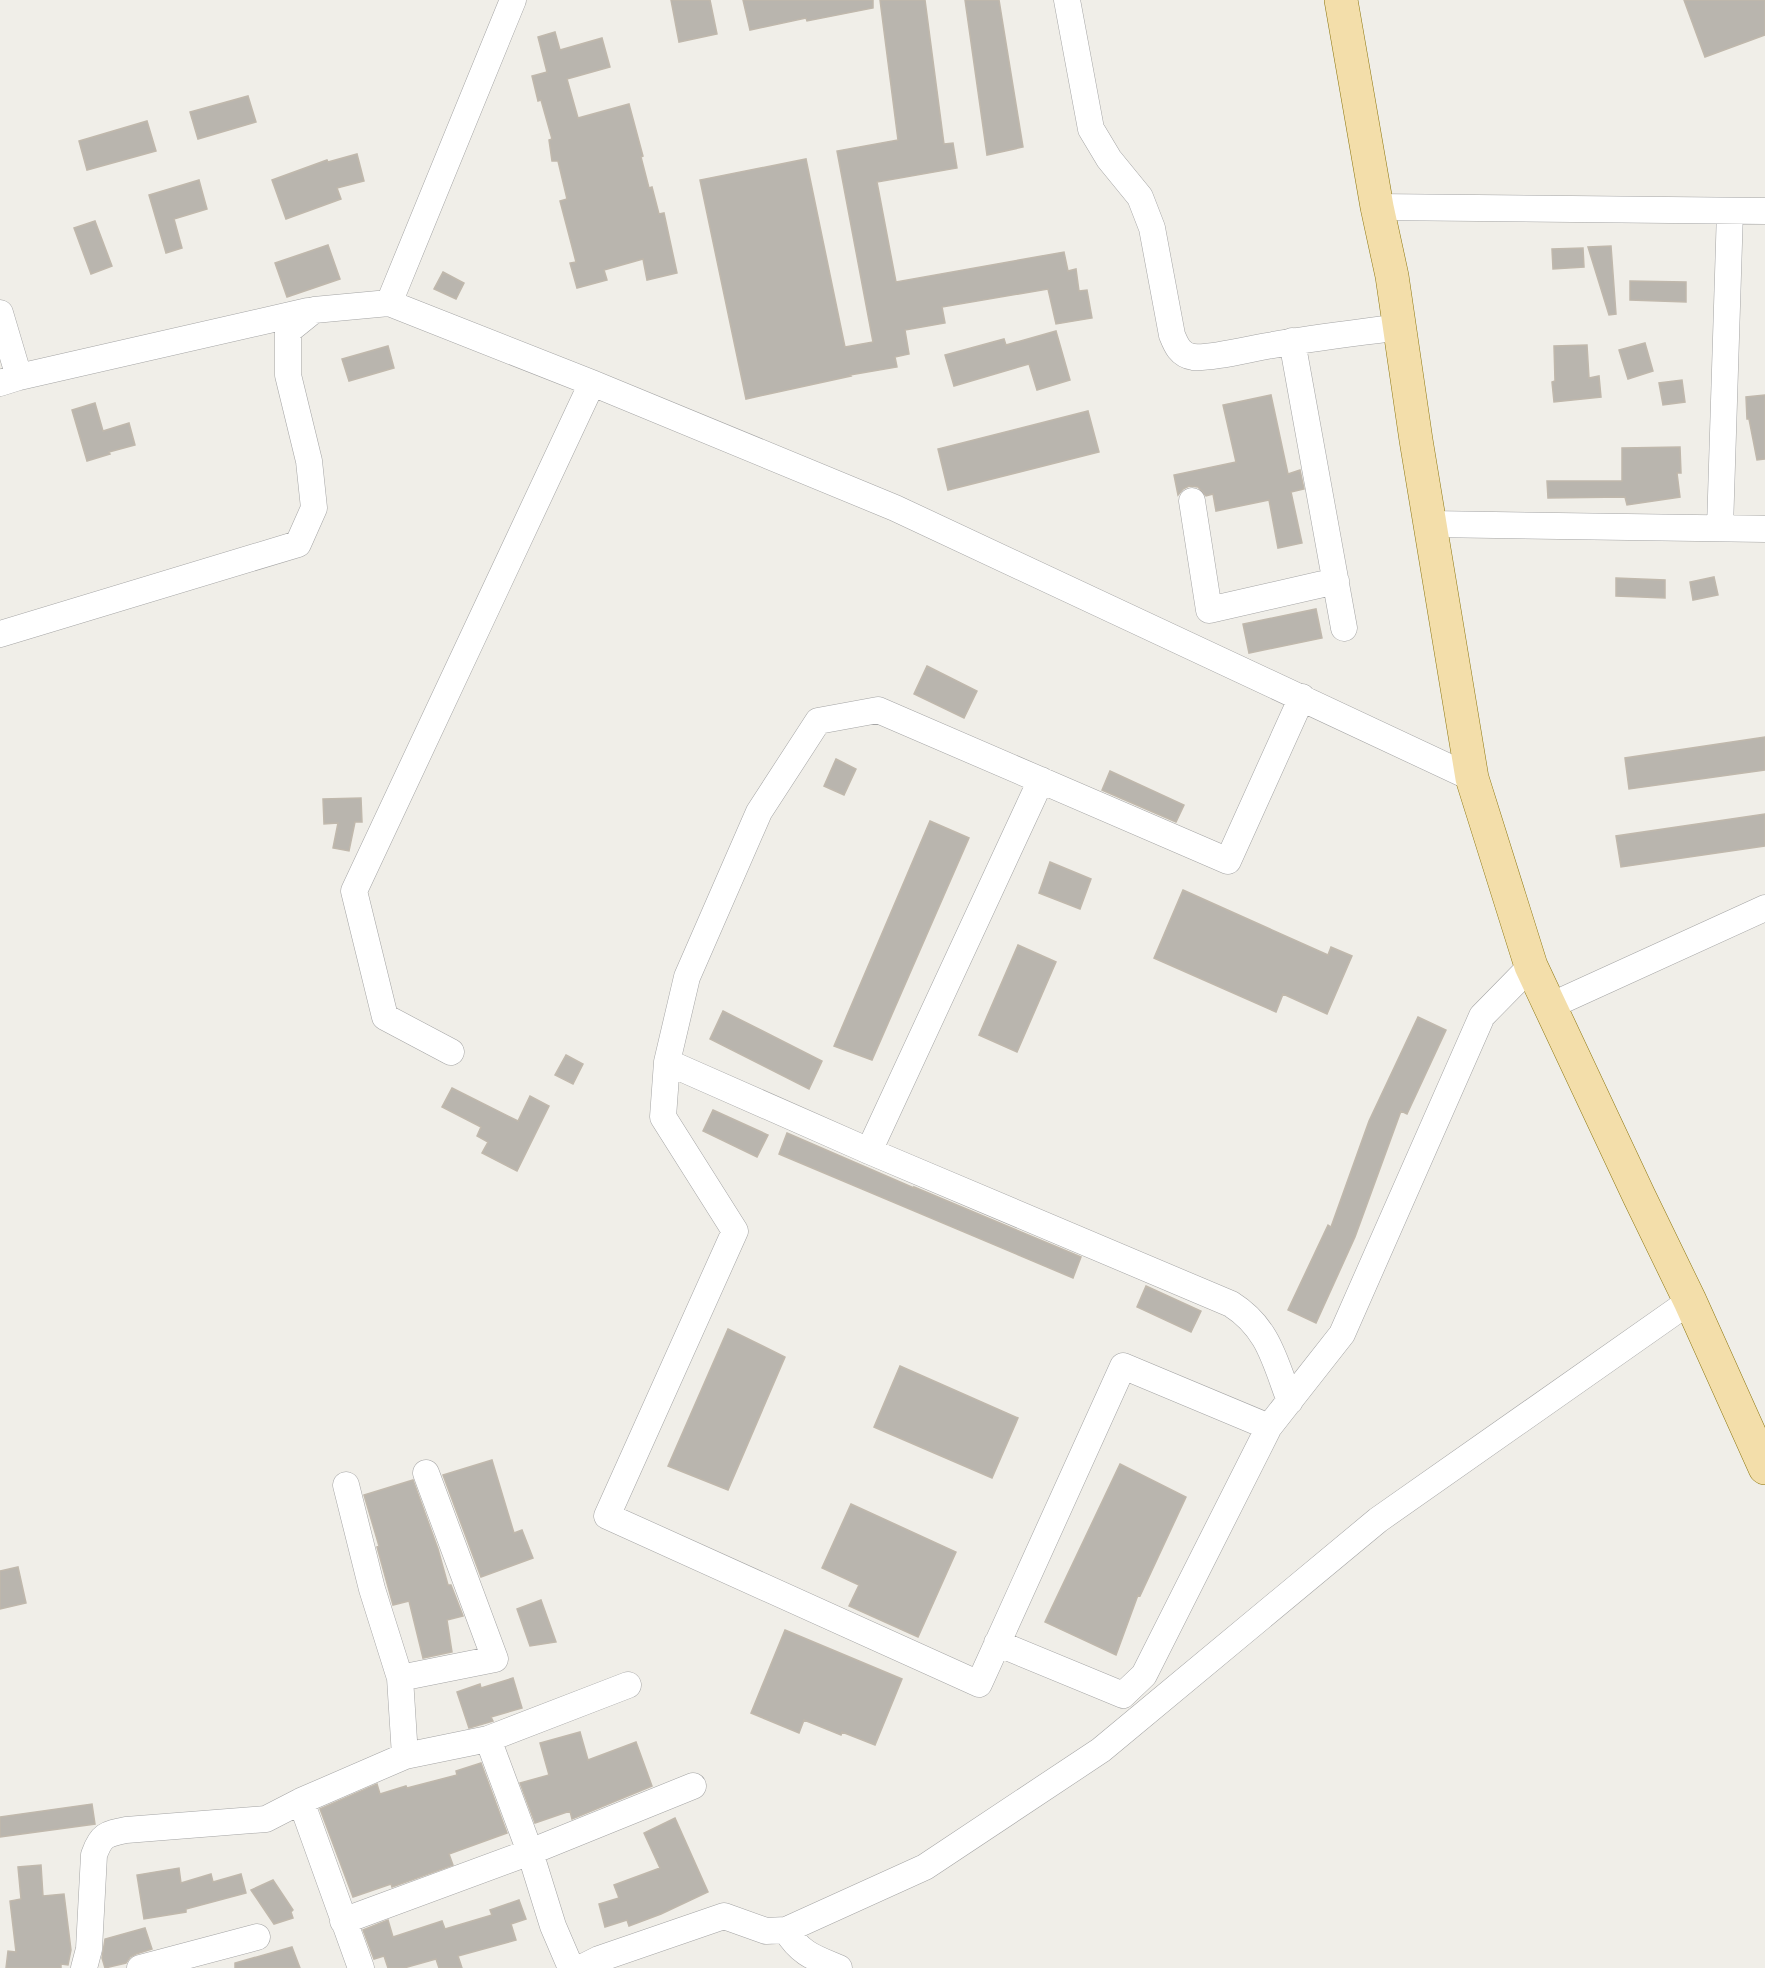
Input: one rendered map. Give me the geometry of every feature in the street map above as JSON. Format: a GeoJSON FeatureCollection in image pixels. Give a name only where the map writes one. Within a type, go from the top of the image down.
{"type":"FeatureCollection","features":[{"type":"Feature","properties":{"kind":"main road"},"geometry":{"type":"LineString","coordinates":[[1341,0],[1400,327],[1472,778],[1531,966],[1690,1301],[1765,1468]]}},
{"type":"Feature","properties":{"kind":"street"},"geometry":{"type":"LineString","coordinates":[[389,303],[513,0]]}},
{"type":"Feature","properties":{"kind":"street"},"geometry":{"type":"LineString","coordinates":[[1067,0],[1090,129],[1109,159],[1140,197],[1152,228],[1172,335],[1177,347],[1184,354],[1194,357],[1400,327]]}},
{"type":"Feature","properties":{"kind":"street"},"geometry":{"type":"LineString","coordinates":[[1377,207],[1765,212]]}},
{"type":"Feature","properties":{"kind":"street"},"geometry":{"type":"LineString","coordinates":[[1720,528],[1730,211]]}},
{"type":"Feature","properties":{"kind":"street"},"geometry":{"type":"LineString","coordinates":[[0,313],[9,380],[315,310],[389,303],[592,383],[896,508],[1472,778]]}},
{"type":"Feature","properties":{"kind":"street"},"geometry":{"type":"LineString","coordinates":[[0,634],[298,544],[314,508],[309,461],[288,375],[288,331],[315,310]]}},
{"type":"Feature","properties":{"kind":"street"},"geometry":{"type":"LineString","coordinates":[[1292,341],[1344,628]]}},
{"type":"Feature","properties":{"kind":"street"},"geometry":{"type":"LineString","coordinates":[[451,1052],[385,1017],[354,891],[592,383]]}},
{"type":"Feature","properties":{"kind":"street"},"geometry":{"type":"LineString","coordinates":[[1192,501],[1209,610],[1336,581]]}},
{"type":"Feature","properties":{"kind":"street"},"geometry":{"type":"LineString","coordinates":[[1431,524],[1765,529]]}},
{"type":"Feature","properties":{"kind":"street"},"geometry":{"type":"LineString","coordinates":[[1269,1427],[1123,1366],[979,1684],[607,1516],[735,1231],[663,1117],[667,1062],[687,977],[759,812],[818,721],[878,710],[1228,861],[1302,697]]}},
{"type":"Feature","properties":{"kind":"street"},"geometry":{"type":"LineString","coordinates":[[869,1151],[1041,780]]}},
{"type":"Feature","properties":{"kind":"street"},"geometry":{"type":"LineString","coordinates":[[1550,1006],[1765,908]]}},
{"type":"Feature","properties":{"kind":"street"},"geometry":{"type":"LineString","coordinates":[[997,1643],[1123,1695],[1144,1675],[1269,1427],[1342,1334],[1482,1016],[1531,966]]}},
{"type":"Feature","properties":{"kind":"street"},"geometry":{"type":"LineString","coordinates":[[667,1062],[869,1151],[1231,1304],[1256,1324],[1266,1339],[1290,1401]]}},
{"type":"Feature","properties":{"kind":"street"},"geometry":{"type":"LineString","coordinates":[[581,1968],[599,1959],[724,1916],[766,1931],[786,1930],[925,1867],[1101,1750],[1378,1520],[1690,1301]]}},
{"type":"Feature","properties":{"kind":"street"},"geometry":{"type":"LineString","coordinates":[[400,1678],[495,1659],[426,1473]]}},
{"type":"Feature","properties":{"kind":"street"},"geometry":{"type":"LineString","coordinates":[[346,1485],[372,1589],[400,1678],[405,1756]]}},
{"type":"Feature","properties":{"kind":"street"},"geometry":{"type":"LineString","coordinates":[[84,1968],[89,1949],[94,1855],[106,1834],[126,1830],[266,1819],[301,1800],[405,1756],[488,1739],[628,1685]]}},
{"type":"Feature","properties":{"kind":"street"},"geometry":{"type":"LineString","coordinates":[[488,1739],[531,1852],[553,1926],[571,1968]]}},
{"type":"Feature","properties":{"kind":"street"},"geometry":{"type":"LineString","coordinates":[[343,1921],[531,1852],[693,1786]]}},
{"type":"Feature","properties":{"kind":"street"},"geometry":{"type":"LineString","coordinates":[[301,1800],[361,1968]]}},
{"type":"Feature","properties":{"kind":"street"},"geometry":{"type":"LineString","coordinates":[[786,1930],[795,1945],[813,1957],[839,1968]]}},
{"type":"Feature","properties":{"kind":"street"},"geometry":{"type":"LineString","coordinates":[[140,1968],[257,1937]]}},
{"type":"Feature","properties":{"kind":"building"},"geometry":{"type":"Polygon","coordinates":[[[671,0],[710,0],[717,34],[679,42],[671,0]]]}},
{"type":"Feature","properties":{"kind":"building"},"geometry":{"type":"Polygon","coordinates":[[[743,0],[873,0],[873,8],[807,21],[806,18],[750,30],[743,0]]]}},
{"type":"Feature","properties":{"kind":"building"},"geometry":{"type":"Polygon","coordinates":[[[880,0],[925,0],[944,144],[953,143],[957,168],[877,182],[896,282],[1064,252],[1068,271],[1076,269],[1079,291],[1087,290],[1092,318],[1056,324],[1048,289],[942,307],[945,323],[905,330],[909,354],[895,357],[897,367],[850,375],[746,399],[700,180],[806,159],[845,347],[873,342],[837,151],[898,140],[880,0]]]}},
{"type":"Feature","properties":{"kind":"building"},"geometry":{"type":"Polygon","coordinates":[[[965,0],[999,0],[1023,147],[987,155],[965,0]]]}},
{"type":"Feature","properties":{"kind":"building"},"geometry":{"type":"Polygon","coordinates":[[[1684,0],[1765,0],[1765,35],[1705,57],[1684,0]]]}},
{"type":"Feature","properties":{"kind":"building"},"geometry":{"type":"Polygon","coordinates":[[[555,32],[560,50],[602,38],[610,67],[567,79],[578,118],[629,104],[649,188],[652,187],[659,214],[664,213],[677,273],[647,280],[643,259],[604,270],[607,280],[577,288],[570,263],[576,262],[560,201],[567,199],[558,161],[552,161],[549,140],[552,139],[541,100],[538,101],[532,76],[547,72],[538,37],[555,32]]]}},
{"type":"Feature","properties":{"kind":"building"},"geometry":{"type":"Polygon","coordinates":[[[248,96],[256,122],[198,139],[190,112],[248,96]]]}},
{"type":"Feature","properties":{"kind":"building"},"geometry":{"type":"Polygon","coordinates":[[[147,121],[156,151],[87,170],[79,141],[147,121]]]}},
{"type":"Feature","properties":{"kind":"building"},"geometry":{"type":"Polygon","coordinates":[[[357,154],[364,181],[337,188],[341,199],[286,219],[272,180],[327,160],[328,162],[357,154]]]}},
{"type":"Feature","properties":{"kind":"building"},"geometry":{"type":"Polygon","coordinates":[[[199,180],[207,209],[174,219],[182,248],[166,253],[149,195],[199,180]]]}},
{"type":"Feature","properties":{"kind":"building"},"geometry":{"type":"Polygon","coordinates":[[[95,221],[112,266],[91,274],[74,228],[95,221]]]}},
{"type":"Feature","properties":{"kind":"building"},"geometry":{"type":"Polygon","coordinates":[[[328,245],[340,279],[287,297],[275,263],[328,245]]]}},
{"type":"Feature","properties":{"kind":"building"},"geometry":{"type":"Polygon","coordinates":[[[1611,246],[1616,314],[1609,315],[1588,247],[1611,246]]]}},
{"type":"Feature","properties":{"kind":"building"},"geometry":{"type":"Polygon","coordinates":[[[1583,248],[1584,267],[1553,269],[1552,249],[1583,248]]]}},
{"type":"Feature","properties":{"kind":"building"},"geometry":{"type":"Polygon","coordinates":[[[443,272],[464,283],[456,299],[434,289],[443,272]]]}},
{"type":"Feature","properties":{"kind":"building"},"geometry":{"type":"Polygon","coordinates":[[[1630,281],[1686,282],[1686,302],[1630,300],[1630,281]]]}},
{"type":"Feature","properties":{"kind":"building"},"geometry":{"type":"Polygon","coordinates":[[[1056,331],[1070,380],[1037,390],[1029,364],[954,386],[945,355],[1004,339],[1006,345],[1056,331]]]}},
{"type":"Feature","properties":{"kind":"building"},"geometry":{"type":"Polygon","coordinates":[[[1645,343],[1653,371],[1628,379],[1619,350],[1645,343]]]}},
{"type":"Feature","properties":{"kind":"building"},"geometry":{"type":"Polygon","coordinates":[[[1587,345],[1589,378],[1599,376],[1601,397],[1554,402],[1552,382],[1555,381],[1554,346],[1587,345]]]}},
{"type":"Feature","properties":{"kind":"building"},"geometry":{"type":"Polygon","coordinates":[[[388,346],[394,368],[349,381],[342,359],[388,346]]]}},
{"type":"Feature","properties":{"kind":"building"},"geometry":{"type":"Polygon","coordinates":[[[1682,380],[1685,402],[1663,405],[1659,383],[1682,380]]]}},
{"type":"Feature","properties":{"kind":"building"},"geometry":{"type":"Polygon","coordinates":[[[1271,395],[1288,474],[1300,470],[1304,489],[1291,492],[1302,543],[1278,548],[1269,500],[1216,511],[1213,494],[1206,496],[1198,487],[1189,486],[1178,495],[1174,475],[1236,462],[1223,405],[1271,395]]]}},
{"type":"Feature","properties":{"kind":"building"},"geometry":{"type":"Polygon","coordinates":[[[1765,395],[1765,459],[1757,460],[1749,419],[1747,419],[1746,397],[1765,395]]]}},
{"type":"Feature","properties":{"kind":"building"},"geometry":{"type":"Polygon","coordinates":[[[95,403],[103,431],[129,423],[135,445],[87,461],[72,410],[95,403]]]}},
{"type":"Feature","properties":{"kind":"building"},"geometry":{"type":"Polygon","coordinates":[[[1088,411],[1099,452],[948,490],[938,449],[1088,411]]]}},
{"type":"Feature","properties":{"kind":"building"},"geometry":{"type":"Polygon","coordinates":[[[1680,447],[1681,473],[1677,473],[1680,497],[1627,505],[1625,497],[1548,498],[1547,481],[1622,481],[1622,448],[1680,447]]]}},
{"type":"Feature","properties":{"kind":"building"},"geometry":{"type":"Polygon","coordinates":[[[1714,577],[1718,595],[1693,600],[1690,582],[1714,577]]]}},
{"type":"Feature","properties":{"kind":"building"},"geometry":{"type":"Polygon","coordinates":[[[1616,578],[1665,580],[1665,598],[1616,596],[1616,578]]]}},
{"type":"Feature","properties":{"kind":"building"},"geometry":{"type":"Polygon","coordinates":[[[1316,609],[1322,638],[1249,653],[1243,624],[1316,609]]]}},
{"type":"Feature","properties":{"kind":"building"},"geometry":{"type":"Polygon","coordinates":[[[927,666],[977,691],[964,718],[914,694],[927,666]]]}},
{"type":"Feature","properties":{"kind":"building"},"geometry":{"type":"Polygon","coordinates":[[[1765,737],[1765,770],[1629,789],[1625,758],[1765,737]]]}},
{"type":"Feature","properties":{"kind":"building"},"geometry":{"type":"Polygon","coordinates":[[[836,759],[856,769],[844,795],[824,786],[836,759]]]}},
{"type":"Feature","properties":{"kind":"building"},"geometry":{"type":"Polygon","coordinates":[[[1110,771],[1184,805],[1176,822],[1102,790],[1110,771]]]}},
{"type":"Feature","properties":{"kind":"building"},"geometry":{"type":"Polygon","coordinates":[[[361,798],[362,822],[355,822],[349,851],[333,848],[338,823],[324,824],[323,799],[361,798]]]}},
{"type":"Feature","properties":{"kind":"building"},"geometry":{"type":"Polygon","coordinates":[[[1765,814],[1765,846],[1621,867],[1616,836],[1765,814]]]}},
{"type":"Feature","properties":{"kind":"building"},"geometry":{"type":"Polygon","coordinates":[[[930,821],[969,838],[872,1060],[834,1046],[930,821]]]}},
{"type":"Feature","properties":{"kind":"building"},"geometry":{"type":"Polygon","coordinates":[[[1050,862],[1091,879],[1080,909],[1039,893],[1050,862]]]}},
{"type":"Feature","properties":{"kind":"building"},"geometry":{"type":"Polygon","coordinates":[[[1183,890],[1328,955],[1331,947],[1352,956],[1327,1014],[1283,994],[1276,1012],[1154,958],[1183,890]]]}},
{"type":"Feature","properties":{"kind":"building"},"geometry":{"type":"Polygon","coordinates":[[[1018,945],[1056,962],[1017,1052],[979,1035],[1018,945]]]}},
{"type":"Feature","properties":{"kind":"building"},"geometry":{"type":"Polygon","coordinates":[[[723,1011],[822,1061],[809,1089],[710,1039],[723,1011]]]}},
{"type":"Feature","properties":{"kind":"building"},"geometry":{"type":"Polygon","coordinates":[[[1418,1017],[1446,1030],[1407,1114],[1401,1111],[1355,1237],[1316,1323],[1288,1310],[1328,1225],[1331,1227],[1369,1121],[1418,1017]]]}},
{"type":"Feature","properties":{"kind":"building"},"geometry":{"type":"Polygon","coordinates":[[[566,1055],[583,1064],[573,1084],[555,1075],[566,1055]]]}},
{"type":"Feature","properties":{"kind":"building"},"geometry":{"type":"Polygon","coordinates":[[[452,1088],[518,1121],[530,1096],[549,1106],[517,1171],[482,1153],[488,1142],[477,1136],[481,1127],[442,1107],[452,1088]]]}},
{"type":"Feature","properties":{"kind":"building"},"geometry":{"type":"Polygon","coordinates":[[[713,1110],[768,1135],[757,1157],[703,1131],[713,1110]]]}},
{"type":"Feature","properties":{"kind":"building"},"geometry":{"type":"Polygon","coordinates":[[[787,1133],[1081,1257],[1073,1278],[779,1154],[787,1133]]]}},
{"type":"Feature","properties":{"kind":"building"},"geometry":{"type":"Polygon","coordinates":[[[1146,1286],[1201,1311],[1191,1332],[1137,1307],[1146,1286]]]}},
{"type":"Feature","properties":{"kind":"building"},"geometry":{"type":"Polygon","coordinates":[[[728,1329],[785,1357],[728,1490],[668,1466],[728,1329]]]}},
{"type":"Feature","properties":{"kind":"building"},"geometry":{"type":"Polygon","coordinates":[[[900,1366],[1018,1418],[992,1478],[874,1427],[900,1366]]]}},
{"type":"Feature","properties":{"kind":"building"},"geometry":{"type":"Polygon","coordinates":[[[492,1460],[514,1533],[522,1530],[533,1558],[481,1577],[443,1475],[492,1460]]]}},
{"type":"Feature","properties":{"kind":"building"},"geometry":{"type":"Polygon","coordinates":[[[1120,1464],[1186,1497],[1140,1596],[1138,1595],[1116,1655],[1045,1622],[1120,1464]]]}},
{"type":"Feature","properties":{"kind":"building"},"geometry":{"type":"Polygon","coordinates":[[[413,1480],[438,1549],[448,1585],[451,1585],[463,1616],[447,1620],[452,1652],[423,1658],[409,1601],[393,1605],[364,1495],[413,1480]]]}},
{"type":"Feature","properties":{"kind":"building"},"geometry":{"type":"Polygon","coordinates":[[[851,1504],[956,1552],[918,1637],[849,1606],[859,1585],[822,1568],[851,1504]]]}},
{"type":"Feature","properties":{"kind":"building"},"geometry":{"type":"Polygon","coordinates":[[[18,1567],[26,1603],[0,1609],[0,1571],[18,1567]]]}},
{"type":"Feature","properties":{"kind":"building"},"geometry":{"type":"Polygon","coordinates":[[[541,1600],[556,1642],[530,1646],[517,1609],[541,1600]]]}},
{"type":"Feature","properties":{"kind":"building"},"geometry":{"type":"Polygon","coordinates":[[[785,1630],[902,1679],[875,1745],[842,1732],[841,1735],[804,1720],[799,1733],[751,1713],[785,1630]]]}},
{"type":"Feature","properties":{"kind":"building"},"geometry":{"type":"Polygon","coordinates":[[[513,1678],[522,1708],[491,1717],[493,1721],[469,1728],[457,1692],[480,1684],[481,1688],[513,1678]]]}},
{"type":"Feature","properties":{"kind":"building"},"geometry":{"type":"Polygon","coordinates":[[[580,1732],[588,1760],[636,1742],[652,1786],[572,1819],[570,1811],[535,1823],[520,1783],[549,1775],[540,1743],[580,1732]]]}},
{"type":"Feature","properties":{"kind":"building"},"geometry":{"type":"Polygon","coordinates":[[[481,1763],[507,1833],[449,1854],[453,1865],[392,1887],[391,1884],[353,1897],[320,1809],[377,1784],[380,1794],[457,1775],[456,1771],[481,1763]]]}},
{"type":"Feature","properties":{"kind":"building"},"geometry":{"type":"Polygon","coordinates":[[[92,1804],[95,1824],[0,1837],[0,1817],[92,1804]]]}},
{"type":"Feature","properties":{"kind":"building"},"geometry":{"type":"Polygon","coordinates":[[[675,1818],[708,1892],[629,1926],[627,1920],[605,1927],[599,1904],[619,1898],[614,1885],[660,1868],[644,1833],[675,1818]]]}},
{"type":"Feature","properties":{"kind":"building"},"geometry":{"type":"Polygon","coordinates":[[[41,1865],[43,1896],[64,1894],[71,1950],[68,1965],[61,1964],[61,1968],[6,1968],[8,1951],[16,1952],[10,1901],[21,1899],[18,1867],[41,1865]]]}},
{"type":"Feature","properties":{"kind":"building"},"geometry":{"type":"Polygon","coordinates":[[[179,1868],[181,1883],[211,1874],[213,1882],[241,1874],[246,1893],[186,1909],[186,1912],[144,1919],[137,1875],[179,1868]]]}},
{"type":"Feature","properties":{"kind":"building"},"geometry":{"type":"Polygon","coordinates":[[[273,1880],[293,1910],[291,1912],[293,1918],[274,1924],[251,1890],[273,1880]]]}},
{"type":"Feature","properties":{"kind":"building"},"geometry":{"type":"Polygon","coordinates":[[[519,1900],[526,1919],[511,1924],[516,1940],[458,1956],[462,1968],[439,1968],[436,1959],[404,1968],[388,1968],[384,1956],[374,1959],[363,1930],[388,1920],[393,1937],[442,1921],[445,1929],[492,1915],[490,1910],[519,1900]]]}},
{"type":"Feature","properties":{"kind":"building"},"geometry":{"type":"Polygon","coordinates":[[[145,1928],[152,1949],[130,1957],[126,1963],[105,1968],[102,1958],[105,1939],[145,1928]]]}},
{"type":"Feature","properties":{"kind":"building"},"geometry":{"type":"Polygon","coordinates":[[[292,1947],[300,1968],[235,1968],[235,1963],[292,1947]]]}}]}
